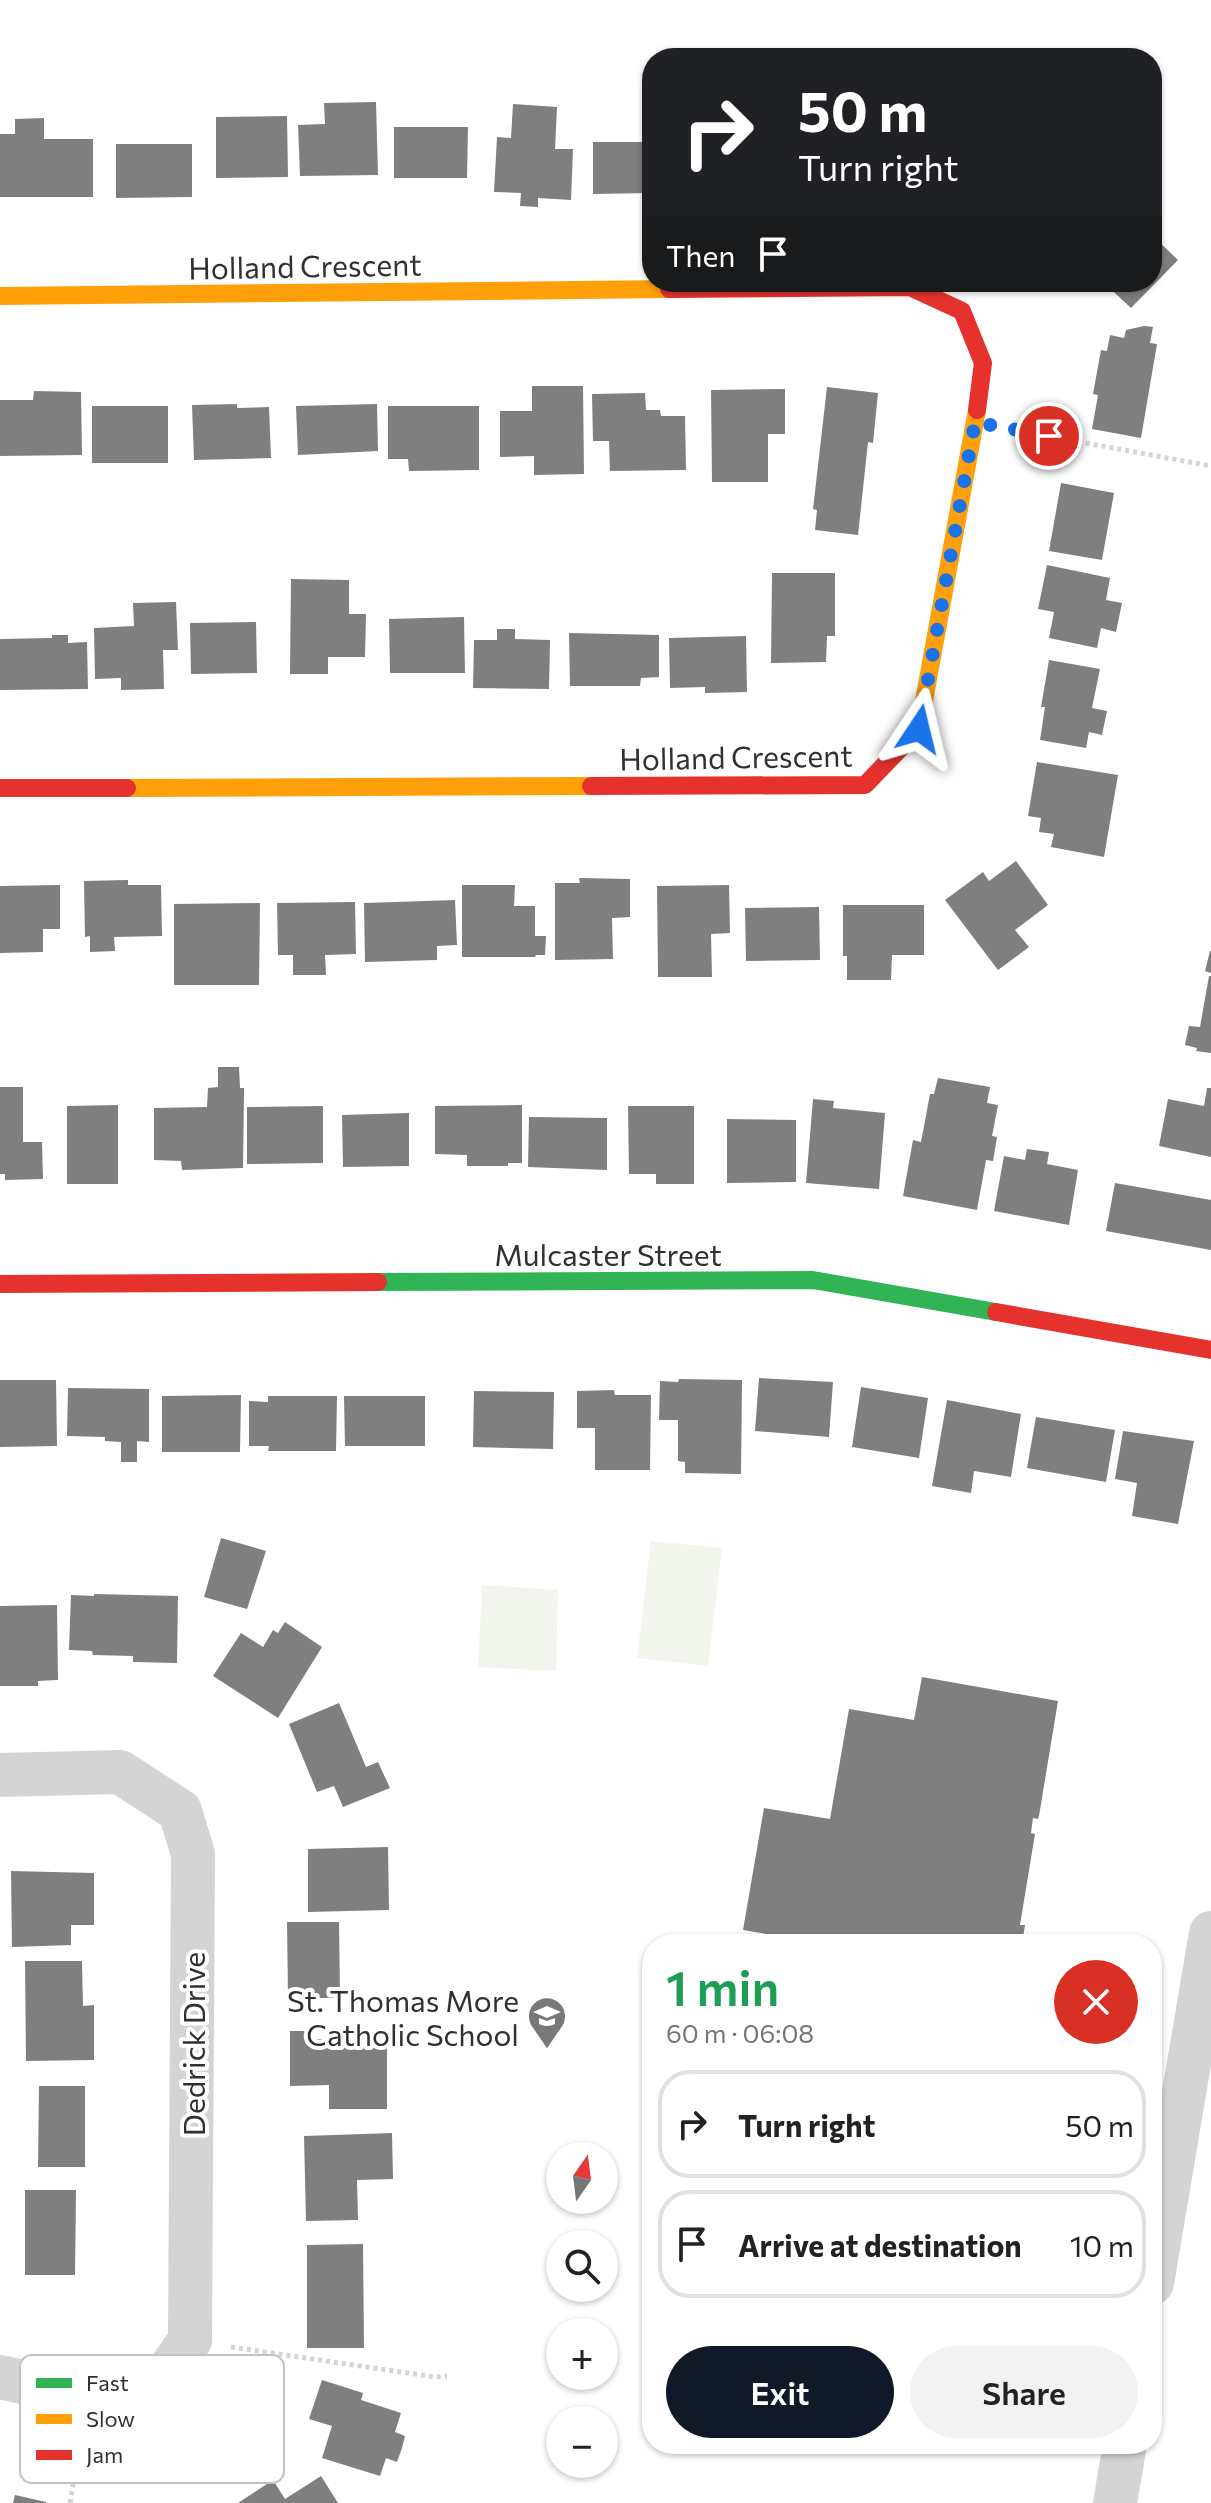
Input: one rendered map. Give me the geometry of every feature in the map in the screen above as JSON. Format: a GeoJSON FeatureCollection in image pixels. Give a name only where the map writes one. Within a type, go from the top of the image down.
{"type":"FeatureCollection","features":[{"type":"Feature","properties":{"kind":"street","name":"Holland Crescent"},"geometry":{"type":"LineString","coordinates":[[0,296],[642,290]]}},
{"type":"Feature","properties":{"kind":"street","name":"Holland Crescent"},"geometry":{"type":"LineString","coordinates":[[0,788],[865,785],[919,729],[983,363],[962,311],[921,292]]}},
{"type":"Feature","properties":{"kind":"street","name":"Mulcaster Street"},"geometry":{"type":"LineString","coordinates":[[0,1284],[813,1280],[1211,1350]]}},
{"type":"Feature","properties":{"kind":"street","name":"Dedrick Drive"},"geometry":{"type":"LineString","coordinates":[[0,1775],[120,1772],[180,1811],[193,1854],[190,2340]]}},
{"type":"Feature","properties":{"kind":"street"},"geometry":{"type":"LineString","coordinates":[[1162,2224],[1211,1933]]}},
{"type":"Feature","properties":{"kind":"street"},"geometry":{"type":"LineString","coordinates":[[180,2355],[190,2340]]}},
{"type":"Feature","properties":{"kind":"street"},"geometry":{"type":"LineString","coordinates":[[0,2377],[20,2382]]}},
{"type":"Feature","properties":{"kind":"street"},"geometry":{"type":"LineString","coordinates":[[1115,2503],[1123,2454]]}},
{"type":"Feature","properties":{"kind":"path"},"geometry":{"type":"LineString","coordinates":[[975,422],[1211,466]]}},
{"type":"Feature","properties":{"kind":"path"},"geometry":{"type":"LineString","coordinates":[[190,2340],[435,2377],[447,2376]]}},
{"type":"Feature","properties":{"kind":"path"},"geometry":{"type":"LineString","coordinates":[[70,2503],[73,2483]]}},
{"type":"Feature","properties":{"kind":"shaded area"},"geometry":{"type":"Polygon","coordinates":[[[651,1541],[722,1548],[708,1666],[637,1658],[651,1541]]]}},
{"type":"Feature","properties":{"kind":"shaded area"},"geometry":{"type":"Polygon","coordinates":[[[482,1585],[558,1590],[556,1671],[478,1667],[482,1585]]]}},
{"type":"Feature","properties":{"kind":"building"},"geometry":{"type":"Polygon","coordinates":[[[376,102],[378,175],[300,176],[298,125],[325,124],[324,103],[376,102]]]}},
{"type":"Feature","properties":{"kind":"building"},"geometry":{"type":"Polygon","coordinates":[[[513,104],[557,107],[555,149],[573,149],[571,200],[538,198],[538,207],[520,206],[521,193],[494,192],[497,137],[511,138],[513,104]]]}},
{"type":"Feature","properties":{"kind":"building"},"geometry":{"type":"Polygon","coordinates":[[[287,116],[288,177],[216,178],[216,117],[287,116]]]}},
{"type":"Feature","properties":{"kind":"building"},"geometry":{"type":"Polygon","coordinates":[[[44,118],[44,139],[93,139],[93,197],[0,197],[0,134],[15,134],[15,119],[44,118]]]}},
{"type":"Feature","properties":{"kind":"building"},"geometry":{"type":"Polygon","coordinates":[[[394,127],[468,127],[467,178],[394,178],[394,127]]]}},
{"type":"Feature","properties":{"kind":"building"},"geometry":{"type":"Polygon","coordinates":[[[593,142],[642,142],[642,193],[593,194],[593,142]]]}},
{"type":"Feature","properties":{"kind":"building"},"geometry":{"type":"Polygon","coordinates":[[[116,144],[192,144],[192,197],[116,198],[116,144]]]}},
{"type":"Feature","properties":{"kind":"building"},"geometry":{"type":"Polygon","coordinates":[[[1162,245],[1178,260],[1162,276],[1162,245]]]}},
{"type":"Feature","properties":{"kind":"building"},"geometry":{"type":"Polygon","coordinates":[[[1114,292],[1147,292],[1131,308],[1114,292]]]}},
{"type":"Feature","properties":{"kind":"building"},"geometry":{"type":"Polygon","coordinates":[[[1153,327],[1150,343],[1157,344],[1141,438],[1092,429],[1098,395],[1093,394],[1101,350],[1107,351],[1110,335],[1124,338],[1126,330],[1153,327]]]}},
{"type":"Feature","properties":{"kind":"building"},"geometry":{"type":"Polygon","coordinates":[[[532,386],[583,386],[584,474],[534,475],[534,456],[500,457],[500,411],[532,411],[532,386]]]}},
{"type":"Feature","properties":{"kind":"building"},"geometry":{"type":"Polygon","coordinates":[[[827,387],[878,393],[873,443],[868,442],[858,535],[815,530],[817,510],[813,509],[827,387]]]}},
{"type":"Feature","properties":{"kind":"building"},"geometry":{"type":"Polygon","coordinates":[[[785,389],[785,434],[768,434],[768,482],[712,482],[711,390],[785,389]]]}},
{"type":"Feature","properties":{"kind":"building"},"geometry":{"type":"Polygon","coordinates":[[[34,391],[81,392],[82,455],[0,456],[0,400],[33,400],[34,391]]]}},
{"type":"Feature","properties":{"kind":"building"},"geometry":{"type":"Polygon","coordinates":[[[645,393],[646,410],[660,410],[661,416],[685,416],[686,470],[610,471],[609,441],[593,441],[592,394],[645,393]]]}},
{"type":"Feature","properties":{"kind":"building"},"geometry":{"type":"Polygon","coordinates":[[[237,404],[237,408],[269,407],[271,458],[194,460],[192,405],[237,404]]]}},
{"type":"Feature","properties":{"kind":"building"},"geometry":{"type":"Polygon","coordinates":[[[377,404],[378,451],[298,455],[296,406],[377,404]]]}},
{"type":"Feature","properties":{"kind":"building"},"geometry":{"type":"Polygon","coordinates":[[[92,406],[168,406],[168,463],[92,463],[92,406]]]}},
{"type":"Feature","properties":{"kind":"building"},"geometry":{"type":"Polygon","coordinates":[[[388,406],[479,406],[479,470],[409,471],[408,459],[388,459],[388,406]]]}},
{"type":"Feature","properties":{"kind":"building"},"geometry":{"type":"Polygon","coordinates":[[[1061,483],[1114,493],[1102,560],[1049,551],[1061,483]]]}},
{"type":"Feature","properties":{"kind":"building"},"geometry":{"type":"Polygon","coordinates":[[[1047,565],[1110,578],[1106,600],[1122,603],[1116,632],[1101,628],[1097,648],[1049,638],[1054,612],[1038,609],[1047,565]]]}},
{"type":"Feature","properties":{"kind":"building"},"geometry":{"type":"Polygon","coordinates":[[[772,573],[835,573],[835,636],[827,636],[826,662],[771,663],[772,573]]]}},
{"type":"Feature","properties":{"kind":"building"},"geometry":{"type":"Polygon","coordinates":[[[291,579],[349,580],[349,614],[366,614],[365,657],[328,657],[328,674],[290,674],[291,579]]]}},
{"type":"Feature","properties":{"kind":"building"},"geometry":{"type":"Polygon","coordinates":[[[176,602],[178,650],[163,650],[164,689],[121,690],[121,678],[95,679],[94,628],[134,626],[133,603],[176,602]]]}},
{"type":"Feature","properties":{"kind":"building"},"geometry":{"type":"Polygon","coordinates":[[[464,617],[465,673],[390,673],[389,619],[464,617]]]}},
{"type":"Feature","properties":{"kind":"building"},"geometry":{"type":"Polygon","coordinates":[[[256,622],[257,673],[191,674],[190,623],[256,622]]]}},
{"type":"Feature","properties":{"kind":"building"},"geometry":{"type":"Polygon","coordinates":[[[497,629],[515,629],[515,639],[550,640],[549,689],[473,688],[474,640],[497,640],[497,629]]]}},
{"type":"Feature","properties":{"kind":"building"},"geometry":{"type":"Polygon","coordinates":[[[569,633],[659,635],[659,677],[641,678],[640,686],[570,686],[569,633]]]}},
{"type":"Feature","properties":{"kind":"building"},"geometry":{"type":"Polygon","coordinates":[[[52,635],[68,635],[68,643],[87,642],[88,689],[0,690],[0,639],[52,638],[52,635]]]}},
{"type":"Feature","properties":{"kind":"building"},"geometry":{"type":"Polygon","coordinates":[[[746,636],[747,692],[705,693],[705,687],[670,688],[669,638],[746,636]]]}},
{"type":"Feature","properties":{"kind":"building"},"geometry":{"type":"Polygon","coordinates":[[[1049,660],[1100,669],[1092,708],[1107,711],[1102,735],[1089,732],[1086,748],[1040,740],[1045,707],[1041,707],[1049,660]]]}},
{"type":"Feature","properties":{"kind":"building"},"geometry":{"type":"Polygon","coordinates":[[[1037,762],[1118,775],[1104,857],[1051,847],[1054,834],[1039,832],[1041,818],[1028,816],[1037,762]]]}},
{"type":"Feature","properties":{"kind":"building"},"geometry":{"type":"Polygon","coordinates":[[[1016,861],[1048,905],[1015,930],[1029,947],[998,970],[945,900],[983,872],[989,881],[1016,861]]]}},
{"type":"Feature","properties":{"kind":"building"},"geometry":{"type":"Polygon","coordinates":[[[579,878],[630,879],[630,917],[612,918],[613,959],[555,960],[555,883],[580,883],[579,878]]]}},
{"type":"Feature","properties":{"kind":"building"},"geometry":{"type":"Polygon","coordinates":[[[128,880],[128,885],[161,885],[162,936],[114,937],[115,951],[90,952],[90,936],[85,937],[84,881],[128,880]]]}},
{"type":"Feature","properties":{"kind":"building"},"geometry":{"type":"Polygon","coordinates":[[[60,885],[60,929],[43,929],[43,952],[0,953],[0,886],[60,885]]]}},
{"type":"Feature","properties":{"kind":"building"},"geometry":{"type":"Polygon","coordinates":[[[462,885],[515,885],[514,906],[535,906],[535,936],[546,936],[545,955],[462,957],[462,885]]]}},
{"type":"Feature","properties":{"kind":"building"},"geometry":{"type":"Polygon","coordinates":[[[729,885],[730,933],[711,934],[712,977],[658,977],[657,886],[729,885]]]}},
{"type":"Feature","properties":{"kind":"building"},"geometry":{"type":"Polygon","coordinates":[[[455,900],[457,945],[437,946],[437,960],[365,962],[364,903],[455,900]]]}},
{"type":"Feature","properties":{"kind":"building"},"geometry":{"type":"Polygon","coordinates":[[[355,902],[356,954],[325,955],[326,975],[293,975],[293,955],[278,955],[277,903],[355,902]]]}},
{"type":"Feature","properties":{"kind":"building"},"geometry":{"type":"Polygon","coordinates":[[[260,903],[259,985],[174,985],[174,904],[260,903]]]}},
{"type":"Feature","properties":{"kind":"building"},"geometry":{"type":"Polygon","coordinates":[[[843,905],[924,905],[924,955],[892,955],[891,980],[847,980],[847,956],[843,956],[843,905]]]}},
{"type":"Feature","properties":{"kind":"building"},"geometry":{"type":"Polygon","coordinates":[[[819,907],[820,960],[746,961],[745,908],[819,907]]]}},
{"type":"Feature","properties":{"kind":"building"},"geometry":{"type":"Polygon","coordinates":[[[1211,951],[1211,973],[1205,971],[1211,951]]]}},
{"type":"Feature","properties":{"kind":"building"},"geometry":{"type":"Polygon","coordinates":[[[1209,976],[1211,1053],[1196,1051],[1197,1048],[1185,1045],[1189,1026],[1200,1027],[1209,976]]]}},
{"type":"Feature","properties":{"kind":"building"},"geometry":{"type":"Polygon","coordinates":[[[218,1067],[239,1067],[240,1088],[244,1088],[243,1168],[182,1170],[181,1161],[154,1160],[154,1108],[207,1107],[208,1088],[218,1087],[218,1067]]]}},
{"type":"Feature","properties":{"kind":"building"},"geometry":{"type":"Polygon","coordinates":[[[938,1078],[990,1087],[987,1103],[998,1105],[992,1136],[997,1137],[993,1161],[986,1160],[977,1210],[903,1196],[913,1140],[921,1142],[930,1094],[934,1094],[938,1078]]]}},
{"type":"Feature","properties":{"kind":"building"},"geometry":{"type":"Polygon","coordinates":[[[0,1087],[23,1087],[23,1142],[42,1142],[43,1179],[5,1180],[5,1174],[0,1174],[0,1087]]]}},
{"type":"Feature","properties":{"kind":"building"},"geometry":{"type":"Polygon","coordinates":[[[1207,1088],[1211,1088],[1211,1157],[1159,1146],[1168,1099],[1204,1106],[1207,1088]]]}},
{"type":"Feature","properties":{"kind":"building"},"geometry":{"type":"Polygon","coordinates":[[[813,1099],[834,1101],[833,1108],[885,1113],[879,1189],[806,1183],[813,1099]]]}},
{"type":"Feature","properties":{"kind":"building"},"geometry":{"type":"Polygon","coordinates":[[[118,1105],[118,1184],[67,1184],[67,1106],[118,1105]]]}},
{"type":"Feature","properties":{"kind":"building"},"geometry":{"type":"Polygon","coordinates":[[[522,1105],[522,1163],[467,1166],[467,1155],[435,1154],[435,1106],[522,1105]]]}},
{"type":"Feature","properties":{"kind":"building"},"geometry":{"type":"Polygon","coordinates":[[[323,1106],[323,1163],[247,1164],[247,1107],[323,1106]]]}},
{"type":"Feature","properties":{"kind":"building"},"geometry":{"type":"Polygon","coordinates":[[[628,1106],[694,1106],[694,1184],[656,1184],[656,1174],[629,1174],[628,1106]]]}},
{"type":"Feature","properties":{"kind":"building"},"geometry":{"type":"Polygon","coordinates":[[[409,1113],[409,1166],[343,1167],[342,1115],[409,1113]]]}},
{"type":"Feature","properties":{"kind":"building"},"geometry":{"type":"Polygon","coordinates":[[[529,1117],[607,1118],[607,1170],[528,1167],[529,1117]]]}},
{"type":"Feature","properties":{"kind":"building"},"geometry":{"type":"Polygon","coordinates":[[[727,1119],[796,1120],[796,1182],[727,1183],[727,1119]]]}},
{"type":"Feature","properties":{"kind":"building"},"geometry":{"type":"Polygon","coordinates":[[[1027,1149],[1049,1152],[1047,1164],[1078,1170],[1069,1225],[994,1211],[1004,1156],[1025,1160],[1027,1149]]]}},
{"type":"Feature","properties":{"kind":"building"},"geometry":{"type":"Polygon","coordinates":[[[1115,1183],[1211,1200],[1211,1250],[1106,1231],[1115,1183]]]}},
{"type":"Feature","properties":{"kind":"building"},"geometry":{"type":"Polygon","coordinates":[[[759,1378],[833,1382],[829,1437],[755,1431],[759,1378]]]}},
{"type":"Feature","properties":{"kind":"building"},"geometry":{"type":"Polygon","coordinates":[[[679,1379],[742,1380],[741,1474],[685,1473],[685,1462],[678,1461],[678,1420],[659,1420],[660,1381],[678,1382],[679,1379]]]}},
{"type":"Feature","properties":{"kind":"building"},"geometry":{"type":"Polygon","coordinates":[[[0,1380],[56,1380],[57,1446],[0,1447],[0,1380]]]}},
{"type":"Feature","properties":{"kind":"building"},"geometry":{"type":"Polygon","coordinates":[[[861,1387],[928,1398],[919,1458],[852,1447],[861,1387]]]}},
{"type":"Feature","properties":{"kind":"building"},"geometry":{"type":"Polygon","coordinates":[[[68,1388],[149,1389],[149,1442],[137,1441],[137,1462],[121,1462],[121,1442],[105,1441],[105,1437],[67,1436],[68,1388]]]}},
{"type":"Feature","properties":{"kind":"building"},"geometry":{"type":"Polygon","coordinates":[[[614,1390],[615,1395],[651,1395],[650,1470],[595,1470],[595,1428],[577,1428],[577,1391],[614,1390]]]}},
{"type":"Feature","properties":{"kind":"building"},"geometry":{"type":"Polygon","coordinates":[[[474,1391],[554,1392],[553,1449],[473,1447],[474,1391]]]}},
{"type":"Feature","properties":{"kind":"building"},"geometry":{"type":"Polygon","coordinates":[[[241,1395],[240,1452],[162,1452],[162,1396],[241,1395]]]}},
{"type":"Feature","properties":{"kind":"building"},"geometry":{"type":"Polygon","coordinates":[[[268,1396],[337,1396],[336,1451],[268,1451],[269,1446],[249,1446],[249,1401],[268,1402],[268,1396]]]}},
{"type":"Feature","properties":{"kind":"building"},"geometry":{"type":"Polygon","coordinates":[[[344,1396],[425,1396],[425,1446],[345,1446],[344,1396]]]}},
{"type":"Feature","properties":{"kind":"building"},"geometry":{"type":"Polygon","coordinates":[[[947,1400],[1021,1414],[1011,1477],[974,1471],[971,1493],[932,1486],[947,1400]]]}},
{"type":"Feature","properties":{"kind":"building"},"geometry":{"type":"Polygon","coordinates":[[[1036,1417],[1115,1430],[1106,1482],[1027,1468],[1036,1417]]]}},
{"type":"Feature","properties":{"kind":"building"},"geometry":{"type":"Polygon","coordinates":[[[1123,1431],[1194,1441],[1178,1524],[1132,1516],[1137,1483],[1115,1479],[1123,1431]]]}},
{"type":"Feature","properties":{"kind":"building"},"geometry":{"type":"Polygon","coordinates":[[[221,1538],[266,1551],[247,1609],[204,1597],[221,1538]]]}},
{"type":"Feature","properties":{"kind":"building"},"geometry":{"type":"Polygon","coordinates":[[[71,1595],[178,1596],[177,1663],[133,1662],[133,1656],[93,1655],[92,1651],[69,1650],[71,1595]]]}},
{"type":"Feature","properties":{"kind":"building"},"geometry":{"type":"Polygon","coordinates":[[[57,1605],[58,1680],[38,1681],[38,1686],[0,1686],[0,1606],[57,1605]]]}},
{"type":"Feature","properties":{"kind":"building"},"geometry":{"type":"Polygon","coordinates":[[[285,1622],[322,1647],[278,1718],[213,1676],[241,1633],[263,1647],[273,1630],[278,1633],[285,1622]]]}},
{"type":"Feature","properties":{"kind":"building"},"geometry":{"type":"Polygon","coordinates":[[[922,1677],[1058,1701],[1039,1816],[1038,1819],[1033,1818],[1031,1833],[1035,1834],[1020,1925],[1025,1925],[1024,1934],[767,1934],[743,1930],[764,1808],[830,1819],[849,1709],[914,1720],[922,1677]]]}},
{"type":"Feature","properties":{"kind":"building"},"geometry":{"type":"Polygon","coordinates":[[[339,1703],[366,1767],[378,1762],[390,1788],[343,1807],[334,1786],[317,1792],[289,1724],[339,1703]]]}},
{"type":"Feature","properties":{"kind":"building"},"geometry":{"type":"Polygon","coordinates":[[[388,1847],[389,1910],[308,1912],[308,1849],[388,1847]]]}},
{"type":"Feature","properties":{"kind":"building"},"geometry":{"type":"Polygon","coordinates":[[[11,1871],[94,1873],[94,1925],[71,1925],[71,1945],[12,1947],[11,1871]]]}},
{"type":"Feature","properties":{"kind":"building"},"geometry":{"type":"Polygon","coordinates":[[[287,1922],[339,1922],[340,1998],[288,1998],[287,1922]]]}},
{"type":"Feature","properties":{"kind":"building"},"geometry":{"type":"Polygon","coordinates":[[[25,1961],[82,1961],[83,2006],[94,2005],[94,2060],[26,2061],[25,1961]]]}},
{"type":"Feature","properties":{"kind":"building"},"geometry":{"type":"Polygon","coordinates":[[[290,2031],[314,2031],[314,2039],[387,2040],[387,2109],[329,2109],[329,2085],[290,2086],[290,2031]]]}},
{"type":"Feature","properties":{"kind":"building"},"geometry":{"type":"Polygon","coordinates":[[[39,2086],[85,2086],[85,2167],[38,2167],[39,2086]]]}},
{"type":"Feature","properties":{"kind":"building"},"geometry":{"type":"Polygon","coordinates":[[[392,2133],[393,2179],[357,2180],[358,2220],[306,2221],[304,2136],[392,2133]]]}},
{"type":"Feature","properties":{"kind":"building"},"geometry":{"type":"Polygon","coordinates":[[[25,2190],[76,2190],[75,2275],[25,2275],[25,2190]]]}},
{"type":"Feature","properties":{"kind":"building"},"geometry":{"type":"Polygon","coordinates":[[[363,2244],[364,2348],[307,2348],[307,2245],[363,2244]]]}},
{"type":"Feature","properties":{"kind":"building"},"geometry":{"type":"Polygon","coordinates":[[[322,2380],[363,2393],[361,2400],[401,2413],[395,2432],[405,2436],[402,2448],[397,2462],[386,2458],[380,2476],[322,2458],[332,2426],[309,2419],[322,2380]]]}},
{"type":"Feature","properties":{"kind":"building"},"geometry":{"type":"Polygon","coordinates":[[[321,2476],[338,2503],[238,2503],[268,2483],[275,2483],[285,2499],[321,2476]]]}},
{"type":"Feature","properties":{"kind":"building"},"geometry":{"type":"Polygon","coordinates":[[[15,2495],[46,2502],[46,2503],[13,2503],[15,2495]]]}},
{"type":"Feature","properties":{"kind":"traffic: fast"},"geometry":{"type":"LineString","coordinates":[[378,1282],[813,1280],[996,1312]]}},
{"type":"Feature","properties":{"kind":"traffic: slow"},"geometry":{"type":"LineString","coordinates":[[0,296],[642,289]]}},
{"type":"Feature","properties":{"kind":"traffic: slow"},"geometry":{"type":"LineString","coordinates":[[920,723],[977,410]]}},
{"type":"Feature","properties":{"kind":"traffic: slow"},"geometry":{"type":"LineString","coordinates":[[127,788],[591,786]]}},
{"type":"Feature","properties":{"kind":"traffic: jam"},"geometry":{"type":"LineString","coordinates":[[921,292],[962,311],[983,363],[977,410]]}},
{"type":"Feature","properties":{"kind":"traffic: jam"},"geometry":{"type":"LineString","coordinates":[[591,786],[865,785],[919,729],[920,723]]}},
{"type":"Feature","properties":{"kind":"traffic: jam"},"geometry":{"type":"LineString","coordinates":[[0,788],[127,788]]}},
{"type":"Feature","properties":{"kind":"traffic: jam"},"geometry":{"type":"LineString","coordinates":[[0,1284],[378,1282]]}},
{"type":"Feature","properties":{"kind":"traffic: jam"},"geometry":{"type":"LineString","coordinates":[[996,1312],[1211,1350]]}},
{"type":"Feature","properties":{"kind":"place","name":"St. Thomas More Catholic School"},"geometry":{"type":"Point","coordinates":[547,2050]}},
{"type":"Feature","properties":{"kind":"route"},"geometry":{"type":"LineString","coordinates":[[919,729],[975,422],[1049,436]]}}]}
